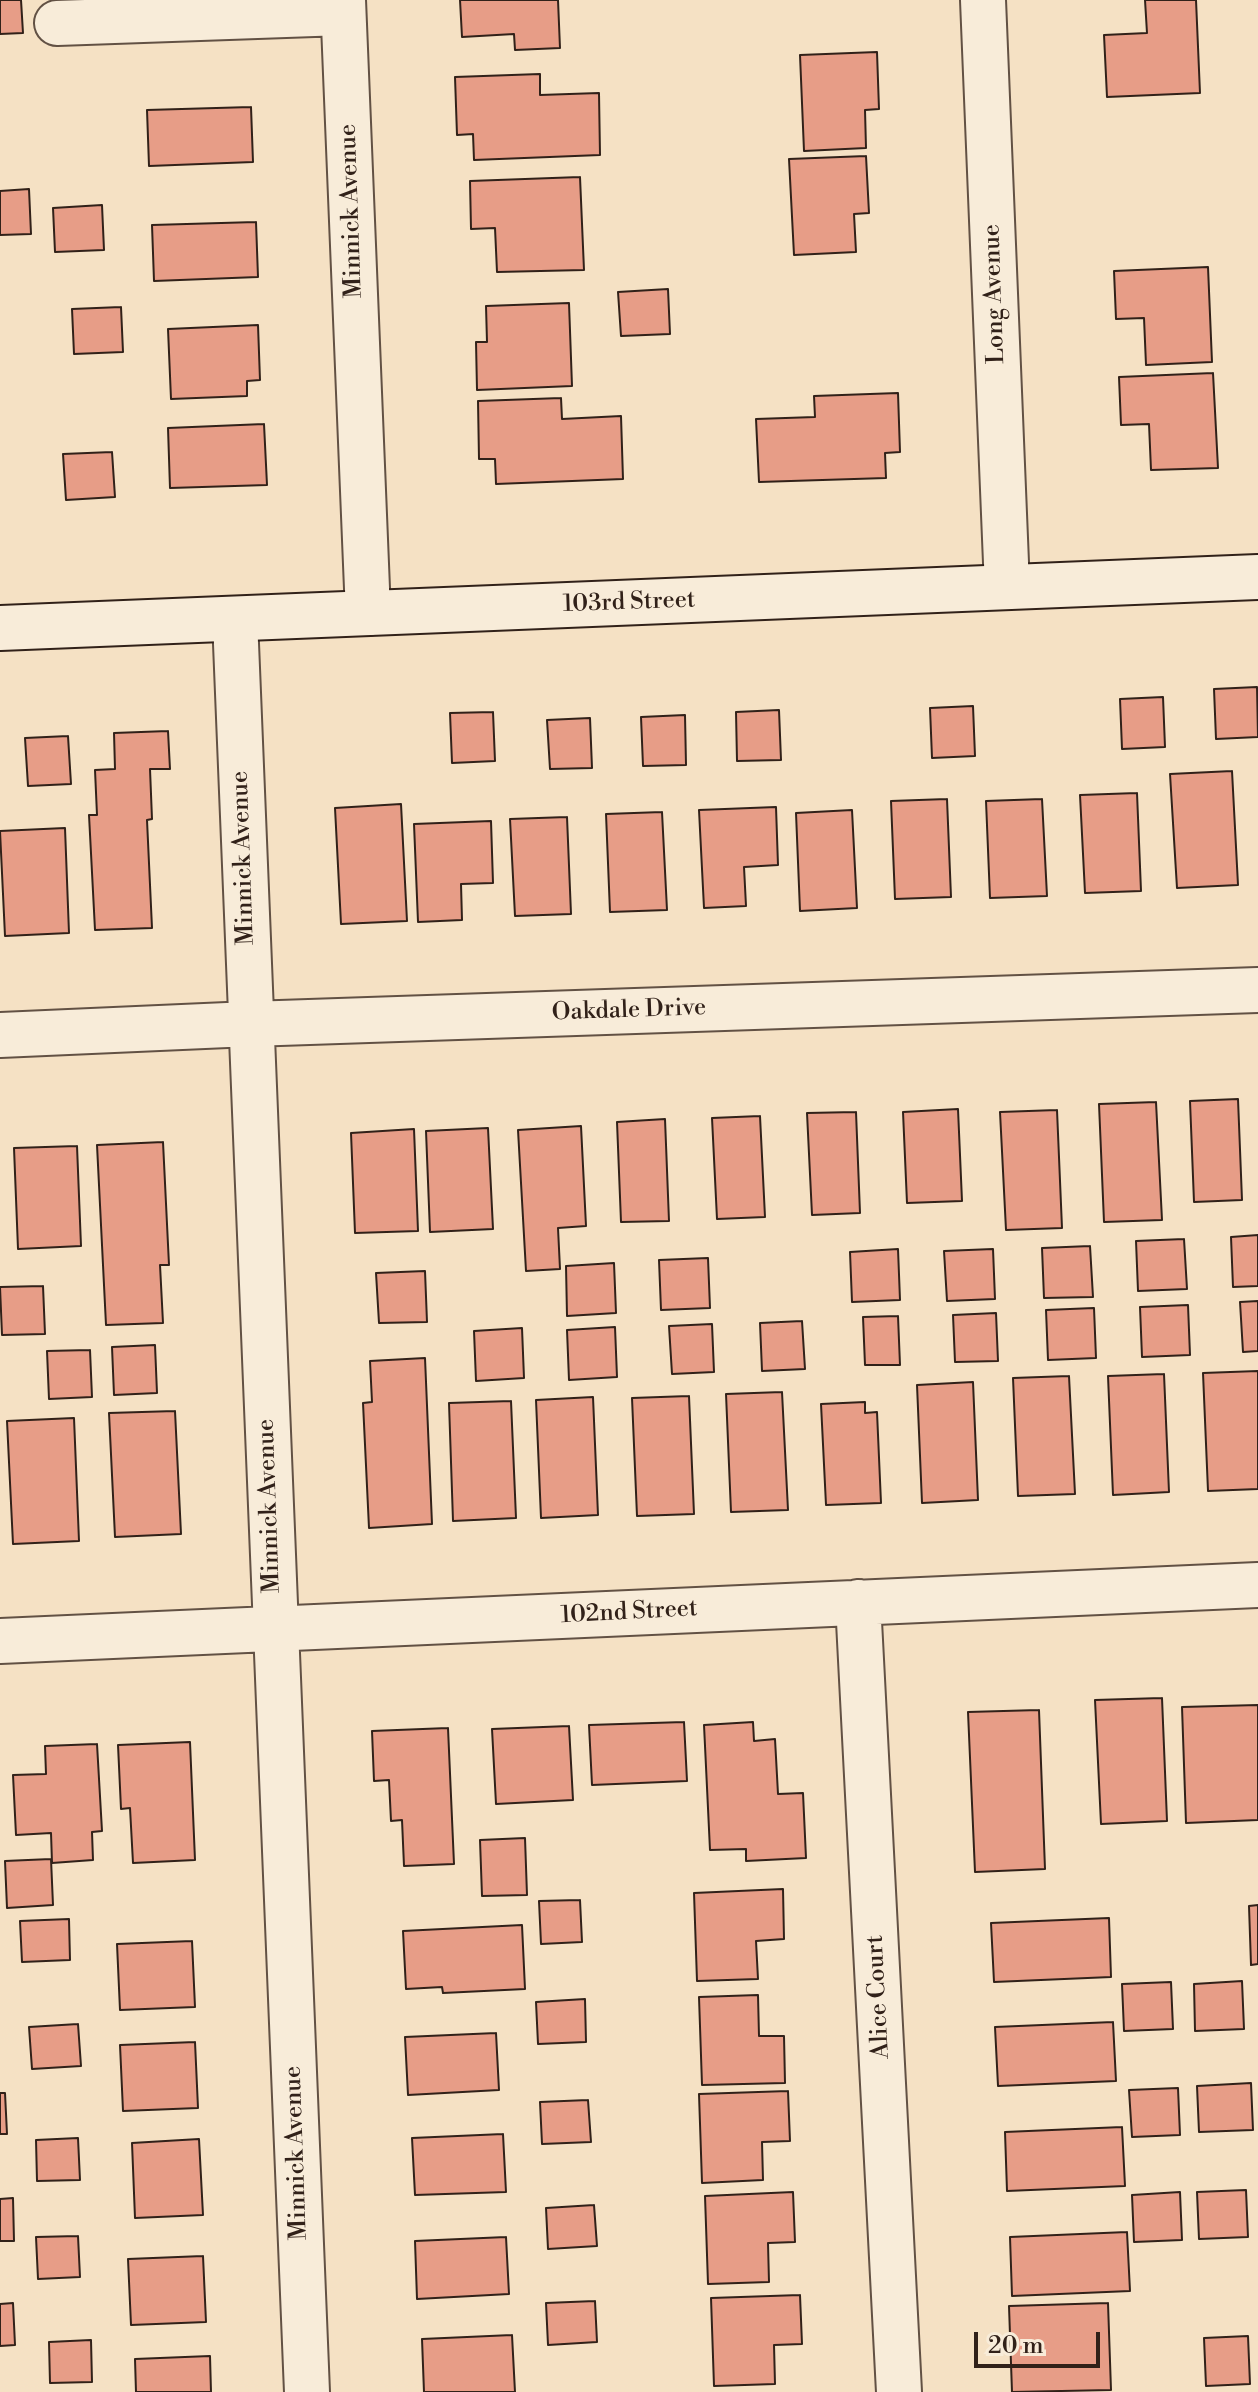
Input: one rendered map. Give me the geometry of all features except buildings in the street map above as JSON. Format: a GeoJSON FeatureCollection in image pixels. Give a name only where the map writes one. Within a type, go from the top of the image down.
{"type":"FeatureCollection","features":[{"type":"Feature","properties":{"kind":"street","name":"Long Avenue"},"geometry":{"type":"LineString","coordinates":[[983,0],[1007,587]]}},
{"type":"Feature","properties":{"kind":"street"},"geometry":{"type":"LineString","coordinates":[[57,23],[343,7]]}},
{"type":"Feature","properties":{"kind":"street","name":"Minnick Avenue"},"geometry":{"type":"LineString","coordinates":[[343,7],[368,613]]}},
{"type":"Feature","properties":{"kind":"street","name":"103rd Street"},"geometry":{"type":"LineString","coordinates":[[0,628],[1258,577]]}},
{"type":"Feature","properties":{"kind":"street","name":"Minnick Avenue"},"geometry":{"type":"LineString","coordinates":[[235,619],[307,2392]]}},
{"type":"Feature","properties":{"kind":"street","name":"Oakdale Drive"},"geometry":{"type":"LineString","coordinates":[[0,1035],[1258,990]]}},
{"type":"Feature","properties":{"kind":"street","name":"102nd Street"},"geometry":{"type":"LineString","coordinates":[[0,1641],[1258,1585]]}},
{"type":"Feature","properties":{"kind":"street","name":"Alice Court"},"geometry":{"type":"LineString","coordinates":[[858,1602],[899,2392]]}}]}
